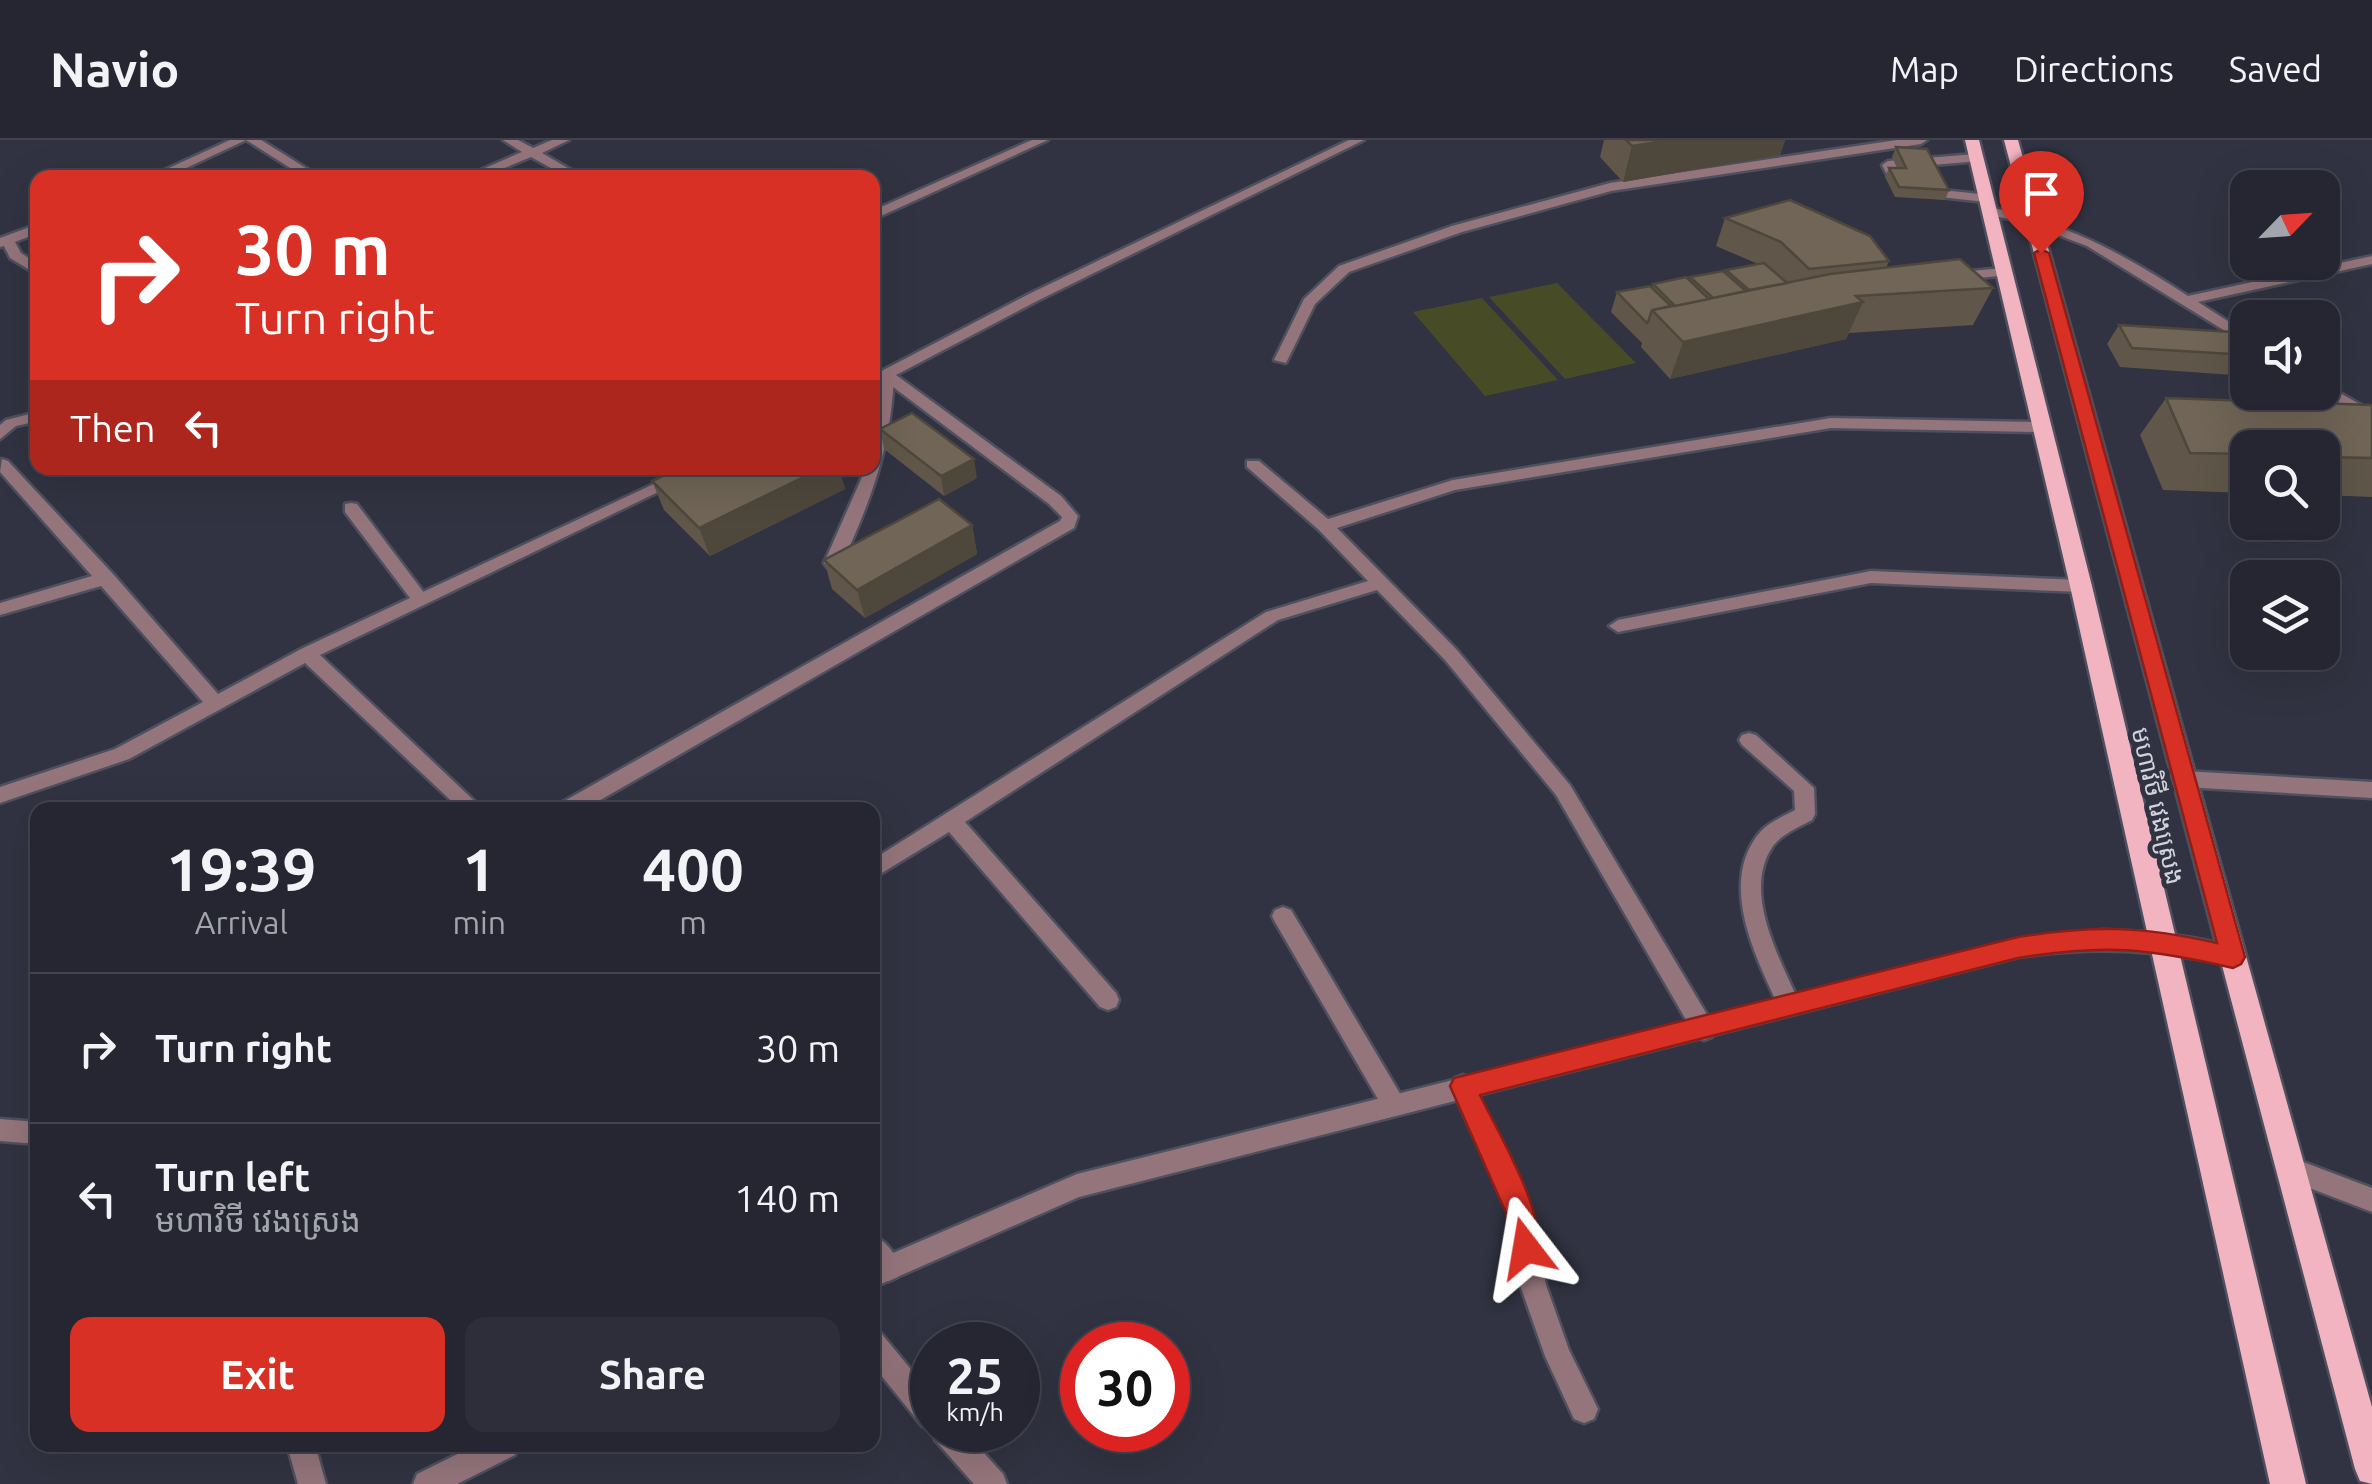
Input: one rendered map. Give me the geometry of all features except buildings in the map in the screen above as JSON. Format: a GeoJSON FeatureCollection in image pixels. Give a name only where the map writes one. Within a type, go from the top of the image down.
{"type":"FeatureCollection","features":[{"type":"Feature","properties":{"kind":"main road","name":"មហាវិថី វេងស្រេង"},"geometry":{"type":"LineString","coordinates":[[2011,140],[2372,1469]]}},
{"type":"Feature","properties":{"kind":"main road","name":"មហាវិថី វេងស្រេង"},"geometry":{"type":"LineString","coordinates":[[1970,145],[2081,586],[2288,1484]]}},
{"type":"Feature","properties":{"kind":"street"},"geometry":{"type":"LineString","coordinates":[[171,170],[240,140]]}},
{"type":"Feature","properties":{"kind":"street"},"geometry":{"type":"LineString","coordinates":[[252,140],[303,170]]}},
{"type":"Feature","properties":{"kind":"street"},"geometry":{"type":"LineString","coordinates":[[509,140],[566,170]]}},
{"type":"Feature","properties":{"kind":"street"},"geometry":{"type":"LineString","coordinates":[[488,170],[562,140]]}},
{"type":"Feature","properties":{"kind":"street"},"geometry":{"type":"LineString","coordinates":[[880,212],[1042,140]]}},
{"type":"Feature","properties":{"kind":"street"},"geometry":{"type":"LineString","coordinates":[[880,378],[1034,297],[1358,140]]}},
{"type":"Feature","properties":{"kind":"street"},"geometry":{"type":"LineString","coordinates":[[1281,360],[1309,302],[1344,269],[1457,229],[1610,188],[1921,140]]}},
{"type":"Feature","properties":{"kind":"street"},"geometry":{"type":"LineString","coordinates":[[1970,145],[1888,164],[1900,188],[1987,204],[2076,234],[2230,329]]}},
{"type":"Feature","properties":{"kind":"street"},"geometry":{"type":"LineString","coordinates":[[30,231],[4,242],[30,265]]}},
{"type":"Feature","properties":{"kind":"street"},"geometry":{"type":"LineString","coordinates":[[2183,300],[2372,260]]}},
{"type":"Feature","properties":{"kind":"street"},"geometry":{"type":"LineString","coordinates":[[1934,286],[1958,282],[1966,274],[2003,272]]}},
{"type":"Feature","properties":{"kind":"street"},"geometry":{"type":"LineString","coordinates":[[880,378],[885,430],[880,448]]}},
{"type":"Feature","properties":{"kind":"street"},"geometry":{"type":"LineString","coordinates":[[580,802],[1068,524],[1070,516],[1054,500],[880,378]]}},
{"type":"Feature","properties":{"kind":"street"},"geometry":{"type":"LineString","coordinates":[[2343,400],[2372,394]]}},
{"type":"Feature","properties":{"kind":"street"},"geometry":{"type":"LineString","coordinates":[[2340,398],[2372,418]]}},
{"type":"Feature","properties":{"kind":"street"},"geometry":{"type":"LineString","coordinates":[[0,434],[11,424],[30,418]]}},
{"type":"Feature","properties":{"kind":"street"},"geometry":{"type":"LineString","coordinates":[[1325,526],[1454,486],[1831,422],[2039,427]]}},
{"type":"Feature","properties":{"kind":"street"},"geometry":{"type":"LineString","coordinates":[[1,459],[214,703]]}},
{"type":"Feature","properties":{"kind":"street"},"geometry":{"type":"LineString","coordinates":[[1253,464],[1325,526],[1382,583],[1450,655],[1562,790],[1704,1030]]}},
{"type":"Feature","properties":{"kind":"street"},"geometry":{"type":"LineString","coordinates":[[0,795],[122,754],[419,598],[685,475]]}},
{"type":"Feature","properties":{"kind":"street"},"geometry":{"type":"LineString","coordinates":[[832,563],[872,475]]}},
{"type":"Feature","properties":{"kind":"street"},"geometry":{"type":"LineString","coordinates":[[352,508],[419,598]]}},
{"type":"Feature","properties":{"kind":"street"},"geometry":{"type":"LineString","coordinates":[[1618,626],[1871,577],[2081,586]]}},
{"type":"Feature","properties":{"kind":"street"},"geometry":{"type":"LineString","coordinates":[[0,609],[107,578]]}},
{"type":"Feature","properties":{"kind":"street"},"geometry":{"type":"LineString","coordinates":[[880,866],[1272,616],[1382,583]]}},
{"type":"Feature","properties":{"kind":"street"},"geometry":{"type":"LineString","coordinates":[[307,654],[465,802]]}},
{"type":"Feature","properties":{"kind":"street"},"geometry":{"type":"LineString","coordinates":[[1749,740],[1804,788],[1804,814],[1766,840],[1754,872],[1753,914],[1789,1004]]}},
{"type":"Feature","properties":{"kind":"street"},"geometry":{"type":"LineString","coordinates":[[2184,779],[2372,790]]}},
{"type":"Feature","properties":{"kind":"street"},"geometry":{"type":"LineString","coordinates":[[951,820],[1108,1000]]}},
{"type":"Feature","properties":{"kind":"street"},"geometry":{"type":"LineString","coordinates":[[1283,916],[1394,1105]]}},
{"type":"Feature","properties":{"kind":"street"},"geometry":{"type":"LineString","coordinates":[[880,1263],[1077,1186],[2018,948],[2090,936],[2160,940],[2233,957]]}},
{"type":"Feature","properties":{"kind":"street"},"geometry":{"type":"LineString","coordinates":[[1463,1086],[1520,1212],[1532,1284],[1558,1356],[1584,1408]]}},
{"type":"Feature","properties":{"kind":"street"},"geometry":{"type":"LineString","coordinates":[[0,1130],[30,1132]]}},
{"type":"Feature","properties":{"kind":"street"},"geometry":{"type":"LineString","coordinates":[[2290,1169],[2372,1200]]}},
{"type":"Feature","properties":{"kind":"street"},"geometry":{"type":"LineString","coordinates":[[880,1352],[910,1389]]}},
{"type":"Feature","properties":{"kind":"street"},"geometry":{"type":"LineString","coordinates":[[303,1452],[312,1484]]}},
{"type":"Feature","properties":{"kind":"street"},"geometry":{"type":"LineString","coordinates":[[427,1484],[491,1452]]}},
{"type":"Feature","properties":{"kind":"street"},"geometry":{"type":"LineString","coordinates":[[965,1452],[993,1484]]}},
{"type":"Feature","properties":{"kind":"green space"},"geometry":{"type":"Polygon","coordinates":[[[1557,283],[1636,363],[1565,379],[1489,297],[1557,283]]]}},
{"type":"Feature","properties":{"kind":"green space"},"geometry":{"type":"Polygon","coordinates":[[[1482,298],[1558,380],[1485,396],[1413,312],[1482,298]]]}},
{"type":"Feature","properties":{"kind":"route"},"geometry":{"type":"LineString","coordinates":[[1526,1248],[1520,1212],[1463,1086],[1704,1030],[1789,1004],[2018,948],[2090,936],[2160,940],[2233,957],[2041,253]]}}]}
